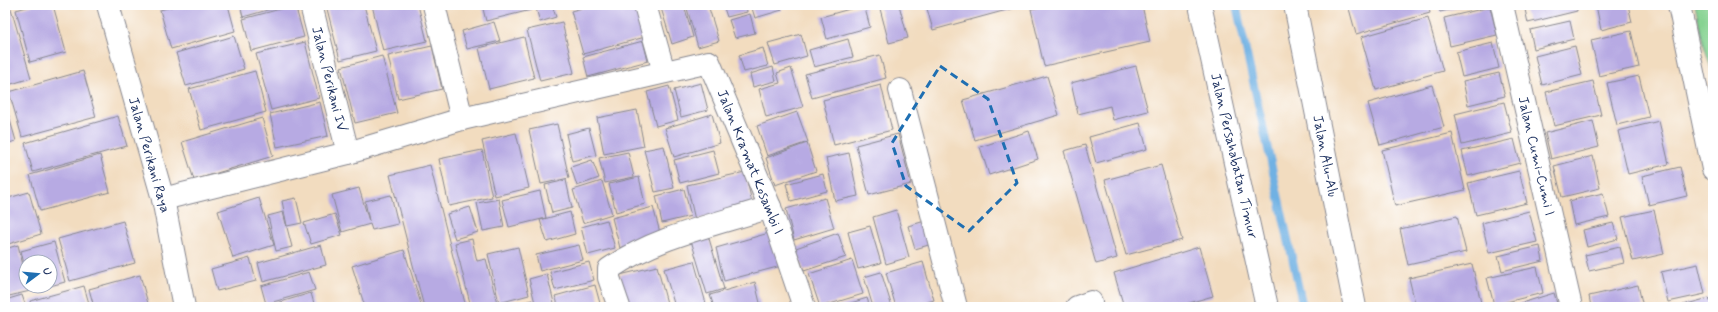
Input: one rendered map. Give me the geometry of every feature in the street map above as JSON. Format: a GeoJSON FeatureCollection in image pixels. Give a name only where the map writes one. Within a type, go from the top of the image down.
{"type":"FeatureCollection","features":[{"type":"Feature","properties":{"kind":"street","name":"Jalan Perikani Raya"},"geometry":{"type":"LineString","coordinates":[[108,5],[163,199],[184,307]]}},
{"type":"Feature","properties":{"kind":"street","name":"Jalan Perikani IV"},"geometry":{"type":"LineString","coordinates":[[311,5],[348,153]]}},
{"type":"Feature","properties":{"kind":"street"},"geometry":{"type":"LineString","coordinates":[[434,5],[462,119]]}},
{"type":"Feature","properties":{"kind":"street"},"geometry":{"type":"LineString","coordinates":[[163,199],[348,153],[462,119],[664,72],[645,5]]}},
{"type":"Feature","properties":{"kind":"street","name":"Jalan Persahabatan Timur"},"geometry":{"type":"LineString","coordinates":[[1200,5],[1267,307]]}},
{"type":"Feature","properties":{"kind":"street","name":"Jalan Alu-Alu"},"geometry":{"type":"LineString","coordinates":[[1296,5],[1355,307]]}},
{"type":"Feature","properties":{"kind":"street","name":"Jalan Cumi-Cumi I"},"geometry":{"type":"LineString","coordinates":[[1502,5],[1571,307]]}},
{"type":"Feature","properties":{"kind":"street"},"geometry":{"type":"LineString","coordinates":[[1679,5],[1713,169]]}},
{"type":"Feature","properties":{"kind":"street","name":"Jalan Kramat Kosambi I"},"geometry":{"type":"LineString","coordinates":[[664,72],[709,62],[770,207],[804,307]]}},
{"type":"Feature","properties":{"kind":"street"},"geometry":{"type":"LineString","coordinates":[[900,90],[956,307]]}},
{"type":"Feature","properties":{"kind":"street"},"geometry":{"type":"LineString","coordinates":[[619,307],[609,278],[609,269],[620,261],[670,237],[770,207]]}},
{"type":"Feature","properties":{"kind":"highlighted area"},"geometry":{"type":"Polygon","coordinates":[[[940,66],[988,99],[1017,183],[969,231],[906,186],[892,143],[940,66]]]}},
{"type":"Feature","properties":{"kind":"green space"},"geometry":{"type":"Polygon","coordinates":[[[1695,5],[1713,5],[1713,76],[1702,37],[1695,5]]]}},
{"type":"Feature","properties":{"kind":"building"},"geometry":{"type":"Polygon","coordinates":[[[5,5],[10,5],[31,78],[5,86],[5,5]]]}},
{"type":"Feature","properties":{"kind":"building"},"geometry":{"type":"Polygon","coordinates":[[[34,5],[53,5],[66,52],[30,62],[16,10],[34,5]]]}},
{"type":"Feature","properties":{"kind":"building"},"geometry":{"type":"Polygon","coordinates":[[[178,5],[228,5],[235,31],[171,49],[160,10],[178,5]]]}},
{"type":"Feature","properties":{"kind":"building"},"geometry":{"type":"Polygon","coordinates":[[[240,5],[285,5],[243,17],[240,5]]]}},
{"type":"Feature","properties":{"kind":"building"},"geometry":{"type":"Polygon","coordinates":[[[295,5],[304,37],[251,51],[243,19],[295,5]]]}},
{"type":"Feature","properties":{"kind":"building"},"geometry":{"type":"Polygon","coordinates":[[[326,5],[364,5],[376,51],[340,60],[326,5]]]}},
{"type":"Feature","properties":{"kind":"building"},"geometry":{"type":"Polygon","coordinates":[[[372,5],[418,5],[427,41],[383,51],[372,5]]]}},
{"type":"Feature","properties":{"kind":"building"},"geometry":{"type":"Polygon","coordinates":[[[482,5],[530,5],[531,10],[486,21],[482,5]]]}},
{"type":"Feature","properties":{"kind":"building"},"geometry":{"type":"Polygon","coordinates":[[[535,5],[552,5],[556,17],[540,22],[535,5]]]}},
{"type":"Feature","properties":{"kind":"building"},"geometry":{"type":"Polygon","coordinates":[[[593,5],[636,5],[645,37],[583,54],[571,11],[593,5]]]}},
{"type":"Feature","properties":{"kind":"building"},"geometry":{"type":"Polygon","coordinates":[[[673,5],[684,5],[693,37],[672,44],[661,8],[673,5]]]}},
{"type":"Feature","properties":{"kind":"building"},"geometry":{"type":"Polygon","coordinates":[[[686,5],[708,5],[719,41],[698,47],[686,5]]]}},
{"type":"Feature","properties":{"kind":"building"},"geometry":{"type":"Polygon","coordinates":[[[723,5],[746,5],[747,12],[727,17],[723,5]]]}},
{"type":"Feature","properties":{"kind":"building"},"geometry":{"type":"Polygon","coordinates":[[[751,5],[780,5],[782,10],[755,18],[751,5]]]}},
{"type":"Feature","properties":{"kind":"building"},"geometry":{"type":"Polygon","coordinates":[[[864,5],[870,27],[827,39],[821,17],[864,5]]]}},
{"type":"Feature","properties":{"kind":"building"},"geometry":{"type":"Polygon","coordinates":[[[879,5],[899,5],[908,38],[889,43],[879,5]]]}},
{"type":"Feature","properties":{"kind":"building"},"geometry":{"type":"Polygon","coordinates":[[[926,5],[1013,5],[1014,8],[933,30],[926,5]]]}},
{"type":"Feature","properties":{"kind":"building"},"geometry":{"type":"Polygon","coordinates":[[[1050,5],[1142,5],[1150,42],[1044,66],[1031,9],[1050,5]]]}},
{"type":"Feature","properties":{"kind":"building"},"geometry":{"type":"Polygon","coordinates":[[[1348,5],[1428,5],[1430,13],[1356,34],[1348,5]]]}},
{"type":"Feature","properties":{"kind":"building"},"geometry":{"type":"Polygon","coordinates":[[[1438,5],[1465,5],[1465,6],[1440,12],[1438,5]]]}},
{"type":"Feature","properties":{"kind":"building"},"geometry":{"type":"Polygon","coordinates":[[[1524,5],[1576,5],[1577,11],[1528,23],[1524,5]]]}},
{"type":"Feature","properties":{"kind":"building"},"geometry":{"type":"Polygon","coordinates":[[[1596,5],[1628,5],[1632,22],[1601,30],[1596,5]]]}},
{"type":"Feature","properties":{"kind":"building"},"geometry":{"type":"Polygon","coordinates":[[[1490,7],[1497,35],[1450,46],[1444,18],[1490,7]]]}},
{"type":"Feature","properties":{"kind":"building"},"geometry":{"type":"Polygon","coordinates":[[[750,14],[755,33],[735,38],[729,20],[750,14]]]}},
{"type":"Feature","properties":{"kind":"building"},"geometry":{"type":"Polygon","coordinates":[[[1428,18],[1443,71],[1376,90],[1361,37],[1428,18]]]}},
{"type":"Feature","properties":{"kind":"building"},"geometry":{"type":"Polygon","coordinates":[[[1570,21],[1574,39],[1534,49],[1530,30],[1570,21]]]}},
{"type":"Feature","properties":{"kind":"building"},"geometry":{"type":"Polygon","coordinates":[[[494,22],[500,41],[467,49],[462,31],[494,22]]]}},
{"type":"Feature","properties":{"kind":"building"},"geometry":{"type":"Polygon","coordinates":[[[562,22],[574,73],[540,81],[527,30],[562,22]]]}},
{"type":"Feature","properties":{"kind":"building"},"geometry":{"type":"Polygon","coordinates":[[[1631,31],[1639,67],[1599,76],[1591,40],[1631,31]]]}},
{"type":"Feature","properties":{"kind":"building"},"geometry":{"type":"Polygon","coordinates":[[[801,34],[807,56],[775,65],[768,43],[801,34]]]}},
{"type":"Feature","properties":{"kind":"building"},"geometry":{"type":"Polygon","coordinates":[[[234,36],[244,69],[186,86],[176,53],[234,36]]]}},
{"type":"Feature","properties":{"kind":"building"},"geometry":{"type":"Polygon","coordinates":[[[524,37],[534,78],[489,89],[479,48],[524,37]]]}},
{"type":"Feature","properties":{"kind":"building"},"geometry":{"type":"Polygon","coordinates":[[[848,39],[853,57],[814,67],[809,50],[848,39]]]}},
{"type":"Feature","properties":{"kind":"building"},"geometry":{"type":"Polygon","coordinates":[[[643,41],[648,61],[588,77],[583,57],[643,41]]]}},
{"type":"Feature","properties":{"kind":"building"},"geometry":{"type":"Polygon","coordinates":[[[305,42],[319,98],[271,110],[256,54],[305,42]]]}},
{"type":"Feature","properties":{"kind":"building"},"geometry":{"type":"Polygon","coordinates":[[[1493,43],[1499,68],[1462,77],[1456,52],[1493,43]]]}},
{"type":"Feature","properties":{"kind":"building"},"geometry":{"type":"Polygon","coordinates":[[[432,46],[442,89],[398,99],[388,56],[432,46]]]}},
{"type":"Feature","properties":{"kind":"building"},"geometry":{"type":"Polygon","coordinates":[[[1575,46],[1582,75],[1542,85],[1535,56],[1575,46]]]}},
{"type":"Feature","properties":{"kind":"building"},"geometry":{"type":"Polygon","coordinates":[[[763,48],[768,66],[744,72],[739,55],[763,48]]]}},
{"type":"Feature","properties":{"kind":"building"},"geometry":{"type":"Polygon","coordinates":[[[880,55],[886,78],[812,98],[805,74],[880,55]]]}},
{"type":"Feature","properties":{"kind":"building"},"geometry":{"type":"Polygon","coordinates":[[[382,56],[397,113],[355,123],[341,67],[382,56]]]}},
{"type":"Feature","properties":{"kind":"building"},"geometry":{"type":"Polygon","coordinates":[[[1136,66],[1148,111],[1113,120],[1110,106],[1078,114],[1071,83],[1136,66]]]}},
{"type":"Feature","properties":{"kind":"building"},"geometry":{"type":"Polygon","coordinates":[[[773,67],[776,81],[753,87],[750,74],[773,67]]]}},
{"type":"Feature","properties":{"kind":"building"},"geometry":{"type":"Polygon","coordinates":[[[791,68],[803,107],[766,117],[759,89],[780,83],[777,73],[791,68]]]}},
{"type":"Feature","properties":{"kind":"building"},"geometry":{"type":"Polygon","coordinates":[[[83,71],[96,117],[22,137],[9,92],[83,71]]]}},
{"type":"Feature","properties":{"kind":"building"},"geometry":{"type":"Polygon","coordinates":[[[255,71],[266,112],[201,130],[189,89],[255,71]]]}},
{"type":"Feature","properties":{"kind":"building"},"geometry":{"type":"Polygon","coordinates":[[[1499,73],[1505,96],[1468,105],[1463,81],[1499,73]]]}},
{"type":"Feature","properties":{"kind":"building"},"geometry":{"type":"Polygon","coordinates":[[[1047,76],[1059,115],[975,140],[963,100],[1047,76]]]}},
{"type":"Feature","properties":{"kind":"building"},"geometry":{"type":"Polygon","coordinates":[[[1639,76],[1649,117],[1617,125],[1607,83],[1639,76]]]}},
{"type":"Feature","properties":{"kind":"building"},"geometry":{"type":"Polygon","coordinates":[[[1593,81],[1601,115],[1554,126],[1546,92],[1593,81]]]}},
{"type":"Feature","properties":{"kind":"building"},"geometry":{"type":"Polygon","coordinates":[[[701,83],[708,110],[681,117],[674,90],[701,83]]]}},
{"type":"Feature","properties":{"kind":"building"},"geometry":{"type":"Polygon","coordinates":[[[881,85],[892,130],[834,145],[823,100],[881,85]]]}},
{"type":"Feature","properties":{"kind":"building"},"geometry":{"type":"Polygon","coordinates":[[[1432,85],[1444,127],[1380,145],[1368,103],[1432,85]]]}},
{"type":"Feature","properties":{"kind":"building"},"geometry":{"type":"Polygon","coordinates":[[[669,86],[678,120],[656,126],[647,92],[669,86]]]}},
{"type":"Feature","properties":{"kind":"building"},"geometry":{"type":"Polygon","coordinates":[[[320,102],[328,136],[277,147],[270,114],[320,102]]]}},
{"type":"Feature","properties":{"kind":"building"},"geometry":{"type":"Polygon","coordinates":[[[1504,102],[1512,133],[1462,145],[1455,114],[1504,102]]]}},
{"type":"Feature","properties":{"kind":"building"},"geometry":{"type":"Polygon","coordinates":[[[5,103],[16,141],[5,144],[5,103]]]}},
{"type":"Feature","properties":{"kind":"building"},"geometry":{"type":"Polygon","coordinates":[[[637,110],[644,146],[604,154],[597,118],[637,110]]]}},
{"type":"Feature","properties":{"kind":"building"},"geometry":{"type":"Polygon","coordinates":[[[797,112],[808,142],[767,156],[757,126],[797,112]]]}},
{"type":"Feature","properties":{"kind":"building"},"geometry":{"type":"Polygon","coordinates":[[[712,114],[720,143],[674,157],[665,128],[712,114]]]}},
{"type":"Feature","properties":{"kind":"building"},"geometry":{"type":"Polygon","coordinates":[[[118,116],[127,146],[33,172],[25,143],[118,116]]]}},
{"type":"Feature","properties":{"kind":"building"},"geometry":{"type":"Polygon","coordinates":[[[262,118],[273,156],[194,180],[182,142],[262,118]]]}},
{"type":"Feature","properties":{"kind":"building"},"geometry":{"type":"Polygon","coordinates":[[[1593,121],[1599,147],[1551,159],[1545,133],[1593,121]]]}},
{"type":"Feature","properties":{"kind":"building"},"geometry":{"type":"Polygon","coordinates":[[[1659,121],[1669,164],[1628,174],[1618,131],[1659,121]]]}},
{"type":"Feature","properties":{"kind":"building"},"geometry":{"type":"Polygon","coordinates":[[[1140,123],[1147,149],[1096,163],[1089,137],[1140,123]]]}},
{"type":"Feature","properties":{"kind":"building"},"geometry":{"type":"Polygon","coordinates":[[[557,124],[569,178],[541,184],[529,130],[557,124]]]}},
{"type":"Feature","properties":{"kind":"building"},"geometry":{"type":"Polygon","coordinates":[[[589,128],[596,155],[572,161],[566,134],[589,128]]]}},
{"type":"Feature","properties":{"kind":"building"},"geometry":{"type":"Polygon","coordinates":[[[1029,131],[1038,159],[989,175],[980,147],[1029,131]]]}},
{"type":"Feature","properties":{"kind":"building"},"geometry":{"type":"Polygon","coordinates":[[[516,133],[529,188],[495,196],[482,141],[516,133]]]}},
{"type":"Feature","properties":{"kind":"building"},"geometry":{"type":"Polygon","coordinates":[[[1452,133],[1465,190],[1395,206],[1382,150],[1452,133]]]}},
{"type":"Feature","properties":{"kind":"building"},"geometry":{"type":"Polygon","coordinates":[[[898,134],[911,184],[869,195],[856,145],[898,134]]]}},
{"type":"Feature","properties":{"kind":"building"},"geometry":{"type":"Polygon","coordinates":[[[1514,139],[1520,163],[1468,176],[1462,151],[1514,139]]]}},
{"type":"Feature","properties":{"kind":"building"},"geometry":{"type":"Polygon","coordinates":[[[807,143],[816,171],[775,185],[766,158],[807,143]]]}},
{"type":"Feature","properties":{"kind":"building"},"geometry":{"type":"Polygon","coordinates":[[[1085,145],[1117,258],[1096,264],[1064,151],[1085,145]]]}},
{"type":"Feature","properties":{"kind":"building"},"geometry":{"type":"Polygon","coordinates":[[[664,146],[674,188],[655,192],[644,150],[664,146]]]}},
{"type":"Feature","properties":{"kind":"building"},"geometry":{"type":"Polygon","coordinates":[[[482,150],[492,197],[449,206],[439,159],[482,150]]]}},
{"type":"Feature","properties":{"kind":"building"},"geometry":{"type":"Polygon","coordinates":[[[713,150],[719,173],[680,183],[674,160],[713,150]]]}},
{"type":"Feature","properties":{"kind":"building"},"geometry":{"type":"Polygon","coordinates":[[[628,152],[634,177],[605,183],[599,158],[628,152]]]}},
{"type":"Feature","properties":{"kind":"building"},"geometry":{"type":"Polygon","coordinates":[[[849,153],[858,196],[835,201],[826,158],[849,153]]]}},
{"type":"Feature","properties":{"kind":"building"},"geometry":{"type":"Polygon","coordinates":[[[100,155],[110,192],[40,211],[30,175],[100,155]]]}},
{"type":"Feature","properties":{"kind":"building"},"geometry":{"type":"Polygon","coordinates":[[[1593,156],[1600,188],[1562,197],[1554,166],[1593,156]]]}},
{"type":"Feature","properties":{"kind":"building"},"geometry":{"type":"Polygon","coordinates":[[[592,160],[599,178],[577,186],[571,167],[592,160]]]}},
{"type":"Feature","properties":{"kind":"building"},"geometry":{"type":"Polygon","coordinates":[[[430,165],[466,307],[424,307],[390,175],[430,165]]]}},
{"type":"Feature","properties":{"kind":"building"},"geometry":{"type":"Polygon","coordinates":[[[1161,165],[1182,240],[1126,255],[1105,180],[1161,165]]]}},
{"type":"Feature","properties":{"kind":"building"},"geometry":{"type":"Polygon","coordinates":[[[1680,167],[1687,196],[1649,205],[1642,176],[1680,167]]]}},
{"type":"Feature","properties":{"kind":"building"},"geometry":{"type":"Polygon","coordinates":[[[1519,171],[1527,203],[1476,215],[1468,183],[1519,171]]]}},
{"type":"Feature","properties":{"kind":"building"},"geometry":{"type":"Polygon","coordinates":[[[745,172],[753,207],[695,220],[687,185],[745,172]]]}},
{"type":"Feature","properties":{"kind":"building"},"geometry":{"type":"Polygon","coordinates":[[[823,174],[827,191],[791,201],[786,184],[823,174]]]}},
{"type":"Feature","properties":{"kind":"building"},"geometry":{"type":"Polygon","coordinates":[[[639,177],[645,204],[616,212],[609,184],[639,177]]]}},
{"type":"Feature","properties":{"kind":"building"},"geometry":{"type":"Polygon","coordinates":[[[566,180],[572,208],[552,213],[545,185],[566,180]]]}},
{"type":"Feature","properties":{"kind":"building"},"geometry":{"type":"Polygon","coordinates":[[[602,181],[612,214],[583,223],[573,190],[602,181]]]}},
{"type":"Feature","properties":{"kind":"building"},"geometry":{"type":"Polygon","coordinates":[[[359,188],[369,221],[365,201],[391,195],[398,224],[372,230],[370,224],[342,232],[332,195],[359,188]]]}},
{"type":"Feature","properties":{"kind":"building"},"geometry":{"type":"Polygon","coordinates":[[[684,189],[691,216],[662,223],[656,196],[684,189]]]}},
{"type":"Feature","properties":{"kind":"building"},"geometry":{"type":"Polygon","coordinates":[[[540,191],[546,218],[509,227],[502,200],[540,191]]]}},
{"type":"Feature","properties":{"kind":"building"},"geometry":{"type":"Polygon","coordinates":[[[29,192],[41,234],[5,245],[5,199],[29,192]]]}},
{"type":"Feature","properties":{"kind":"building"},"geometry":{"type":"Polygon","coordinates":[[[1603,193],[1609,217],[1574,225],[1569,201],[1603,193]]]}},
{"type":"Feature","properties":{"kind":"building"},"geometry":{"type":"Polygon","coordinates":[[[259,198],[274,245],[233,258],[218,211],[259,198]]]}},
{"type":"Feature","properties":{"kind":"building"},"geometry":{"type":"Polygon","coordinates":[[[296,198],[302,223],[287,226],[282,201],[296,198]]]}},
{"type":"Feature","properties":{"kind":"building"},"geometry":{"type":"Polygon","coordinates":[[[825,198],[834,228],[794,240],[786,209],[825,198]]]}},
{"type":"Feature","properties":{"kind":"building"},"geometry":{"type":"Polygon","coordinates":[[[499,199],[504,227],[483,231],[477,203],[499,199]]]}},
{"type":"Feature","properties":{"kind":"building"},"geometry":{"type":"Polygon","coordinates":[[[470,207],[478,232],[455,239],[447,214],[470,207]]]}},
{"type":"Feature","properties":{"kind":"building"},"geometry":{"type":"Polygon","coordinates":[[[653,207],[661,236],[620,248],[612,218],[653,207]]]}},
{"type":"Feature","properties":{"kind":"building"},"geometry":{"type":"Polygon","coordinates":[[[896,210],[909,257],[886,264],[873,217],[896,210]]]}},
{"type":"Feature","properties":{"kind":"building"},"geometry":{"type":"Polygon","coordinates":[[[1654,210],[1664,254],[1633,261],[1622,217],[1654,210]]]}},
{"type":"Feature","properties":{"kind":"building"},"geometry":{"type":"Polygon","coordinates":[[[1529,211],[1537,242],[1489,253],[1482,223],[1529,211]]]}},
{"type":"Feature","properties":{"kind":"building"},"geometry":{"type":"Polygon","coordinates":[[[283,212],[292,247],[276,251],[268,216],[283,212]]]}},
{"type":"Feature","properties":{"kind":"building"},"geometry":{"type":"Polygon","coordinates":[[[570,212],[575,234],[547,242],[540,220],[570,212]]]}},
{"type":"Feature","properties":{"kind":"building"},"geometry":{"type":"Polygon","coordinates":[[[335,214],[342,235],[311,244],[304,223],[335,214]]]}},
{"type":"Feature","properties":{"kind":"building"},"geometry":{"type":"Polygon","coordinates":[[[1457,216],[1466,252],[1408,265],[1400,229],[1457,216]]]}},
{"type":"Feature","properties":{"kind":"building"},"geometry":{"type":"Polygon","coordinates":[[[607,220],[615,248],[588,255],[581,227],[607,220]]]}},
{"type":"Feature","properties":{"kind":"building"},"geometry":{"type":"Polygon","coordinates":[[[123,221],[135,263],[70,281],[58,239],[123,221]]]}},
{"type":"Feature","properties":{"kind":"building"},"geometry":{"type":"Polygon","coordinates":[[[925,221],[932,244],[915,249],[908,226],[925,221]]]}},
{"type":"Feature","properties":{"kind":"building"},"geometry":{"type":"Polygon","coordinates":[[[1613,223],[1618,239],[1587,247],[1583,230],[1613,223]]]}},
{"type":"Feature","properties":{"kind":"building"},"geometry":{"type":"Polygon","coordinates":[[[870,226],[881,263],[858,269],[848,232],[870,226]]]}},
{"type":"Feature","properties":{"kind":"building"},"geometry":{"type":"Polygon","coordinates":[[[776,231],[785,265],[724,281],[716,248],[776,231]]]}},
{"type":"Feature","properties":{"kind":"building"},"geometry":{"type":"Polygon","coordinates":[[[707,232],[724,289],[707,294],[690,237],[707,232]]]}},
{"type":"Feature","properties":{"kind":"building"},"geometry":{"type":"Polygon","coordinates":[[[838,233],[846,257],[804,271],[796,248],[838,233]]]}},
{"type":"Feature","properties":{"kind":"building"},"geometry":{"type":"Polygon","coordinates":[[[472,239],[477,261],[486,259],[498,307],[471,307],[455,243],[472,239]]]}},
{"type":"Feature","properties":{"kind":"building"},"geometry":{"type":"Polygon","coordinates":[[[54,242],[57,254],[22,254],[21,251],[54,242]]]}},
{"type":"Feature","properties":{"kind":"building"},"geometry":{"type":"Polygon","coordinates":[[[18,245],[20,254],[18,254],[18,294],[5,297],[5,249],[18,245]]]}},
{"type":"Feature","properties":{"kind":"building"},"geometry":{"type":"Polygon","coordinates":[[[321,245],[326,265],[263,282],[258,263],[321,245]]]}},
{"type":"Feature","properties":{"kind":"building"},"geometry":{"type":"Polygon","coordinates":[[[579,245],[583,260],[540,271],[536,255],[579,245]]]}},
{"type":"Feature","properties":{"kind":"building"},"geometry":{"type":"Polygon","coordinates":[[[1540,246],[1543,261],[1502,271],[1498,256],[1540,246]]]}},
{"type":"Feature","properties":{"kind":"building"},"geometry":{"type":"Polygon","coordinates":[[[518,247],[529,295],[499,303],[488,254],[518,247]]]}},
{"type":"Feature","properties":{"kind":"building"},"geometry":{"type":"Polygon","coordinates":[[[1199,247],[1213,296],[1175,307],[1124,307],[1114,273],[1199,247]]]}},
{"type":"Feature","properties":{"kind":"building"},"geometry":{"type":"Polygon","coordinates":[[[1620,247],[1624,263],[1589,271],[1585,255],[1620,247]]]}},
{"type":"Feature","properties":{"kind":"building"},"geometry":{"type":"Polygon","coordinates":[[[404,250],[422,307],[365,307],[352,266],[404,250]]]}},
{"type":"Feature","properties":{"kind":"building"},"geometry":{"type":"Polygon","coordinates":[[[58,257],[65,282],[58,284],[58,257]]]}},
{"type":"Feature","properties":{"kind":"building"},"geometry":{"type":"Polygon","coordinates":[[[250,258],[256,281],[217,291],[211,269],[250,258]]]}},
{"type":"Feature","properties":{"kind":"building"},"geometry":{"type":"Polygon","coordinates":[[[852,260],[863,294],[820,307],[809,274],[852,260]]]}},
{"type":"Feature","properties":{"kind":"building"},"geometry":{"type":"Polygon","coordinates":[[[694,261],[707,307],[675,307],[664,269],[694,261]]]}},
{"type":"Feature","properties":{"kind":"building"},"geometry":{"type":"Polygon","coordinates":[[[589,262],[594,280],[555,290],[550,272],[589,262]]]}},
{"type":"Feature","properties":{"kind":"building"},"geometry":{"type":"Polygon","coordinates":[[[923,262],[934,300],[911,307],[896,307],[886,273],[923,262]]]}},
{"type":"Feature","properties":{"kind":"building"},"geometry":{"type":"Polygon","coordinates":[[[1472,264],[1482,307],[1416,307],[1409,278],[1472,264]]]}},
{"type":"Feature","properties":{"kind":"building"},"geometry":{"type":"Polygon","coordinates":[[[1698,264],[1705,294],[1668,302],[1661,272],[1698,264]]]}},
{"type":"Feature","properties":{"kind":"building"},"geometry":{"type":"Polygon","coordinates":[[[657,266],[668,307],[628,307],[620,275],[657,266]]]}},
{"type":"Feature","properties":{"kind":"building"},"geometry":{"type":"Polygon","coordinates":[[[1537,267],[1543,293],[1494,305],[1487,278],[1537,267]]]}},
{"type":"Feature","properties":{"kind":"building"},"geometry":{"type":"Polygon","coordinates":[[[309,272],[315,290],[266,304],[261,286],[309,272]]]}},
{"type":"Feature","properties":{"kind":"building"},"geometry":{"type":"Polygon","coordinates":[[[881,272],[892,307],[873,307],[864,277],[881,272]]]}},
{"type":"Feature","properties":{"kind":"building"},"geometry":{"type":"Polygon","coordinates":[[[547,274],[555,307],[536,307],[529,279],[547,274]]]}},
{"type":"Feature","properties":{"kind":"building"},"geometry":{"type":"Polygon","coordinates":[[[140,275],[149,307],[94,307],[89,289],[140,275]]]}},
{"type":"Feature","properties":{"kind":"building"},"geometry":{"type":"Polygon","coordinates":[[[755,282],[761,307],[714,307],[710,295],[755,282]]]}},
{"type":"Feature","properties":{"kind":"building"},"geometry":{"type":"Polygon","coordinates":[[[595,285],[601,307],[559,307],[555,296],[595,285]]]}},
{"type":"Feature","properties":{"kind":"building"},"geometry":{"type":"Polygon","coordinates":[[[1638,285],[1643,307],[1591,307],[1589,296],[1638,285]]]}},
{"type":"Feature","properties":{"kind":"building"},"geometry":{"type":"Polygon","coordinates":[[[84,286],[90,307],[31,307],[30,301],[84,286]]]}},
{"type":"Feature","properties":{"kind":"building"},"geometry":{"type":"Polygon","coordinates":[[[311,293],[315,307],[264,307],[311,293]]]}},
{"type":"Feature","properties":{"kind":"building"},"geometry":{"type":"Polygon","coordinates":[[[1554,293],[1558,307],[1509,307],[1554,293]]]}},
{"type":"Feature","properties":{"kind":"building"},"geometry":{"type":"Polygon","coordinates":[[[22,295],[26,307],[5,307],[5,300],[22,295]]]}},
{"type":"Feature","properties":{"kind":"building"},"geometry":{"type":"Polygon","coordinates":[[[867,298],[870,307],[838,307],[867,298]]]}},
{"type":"Feature","properties":{"kind":"building"},"geometry":{"type":"Polygon","coordinates":[[[1709,298],[1712,307],[1683,307],[1683,305],[1709,298]]]}},
{"type":"Feature","properties":{"kind":"building"},"geometry":{"type":"Polygon","coordinates":[[[532,300],[533,307],[510,307],[510,306],[532,300]]]}},
{"type":"Feature","properties":{"kind":"waterway"},"geometry":{"type":"LineString","coordinates":[[1236,5],[1303,307]]}}]}
